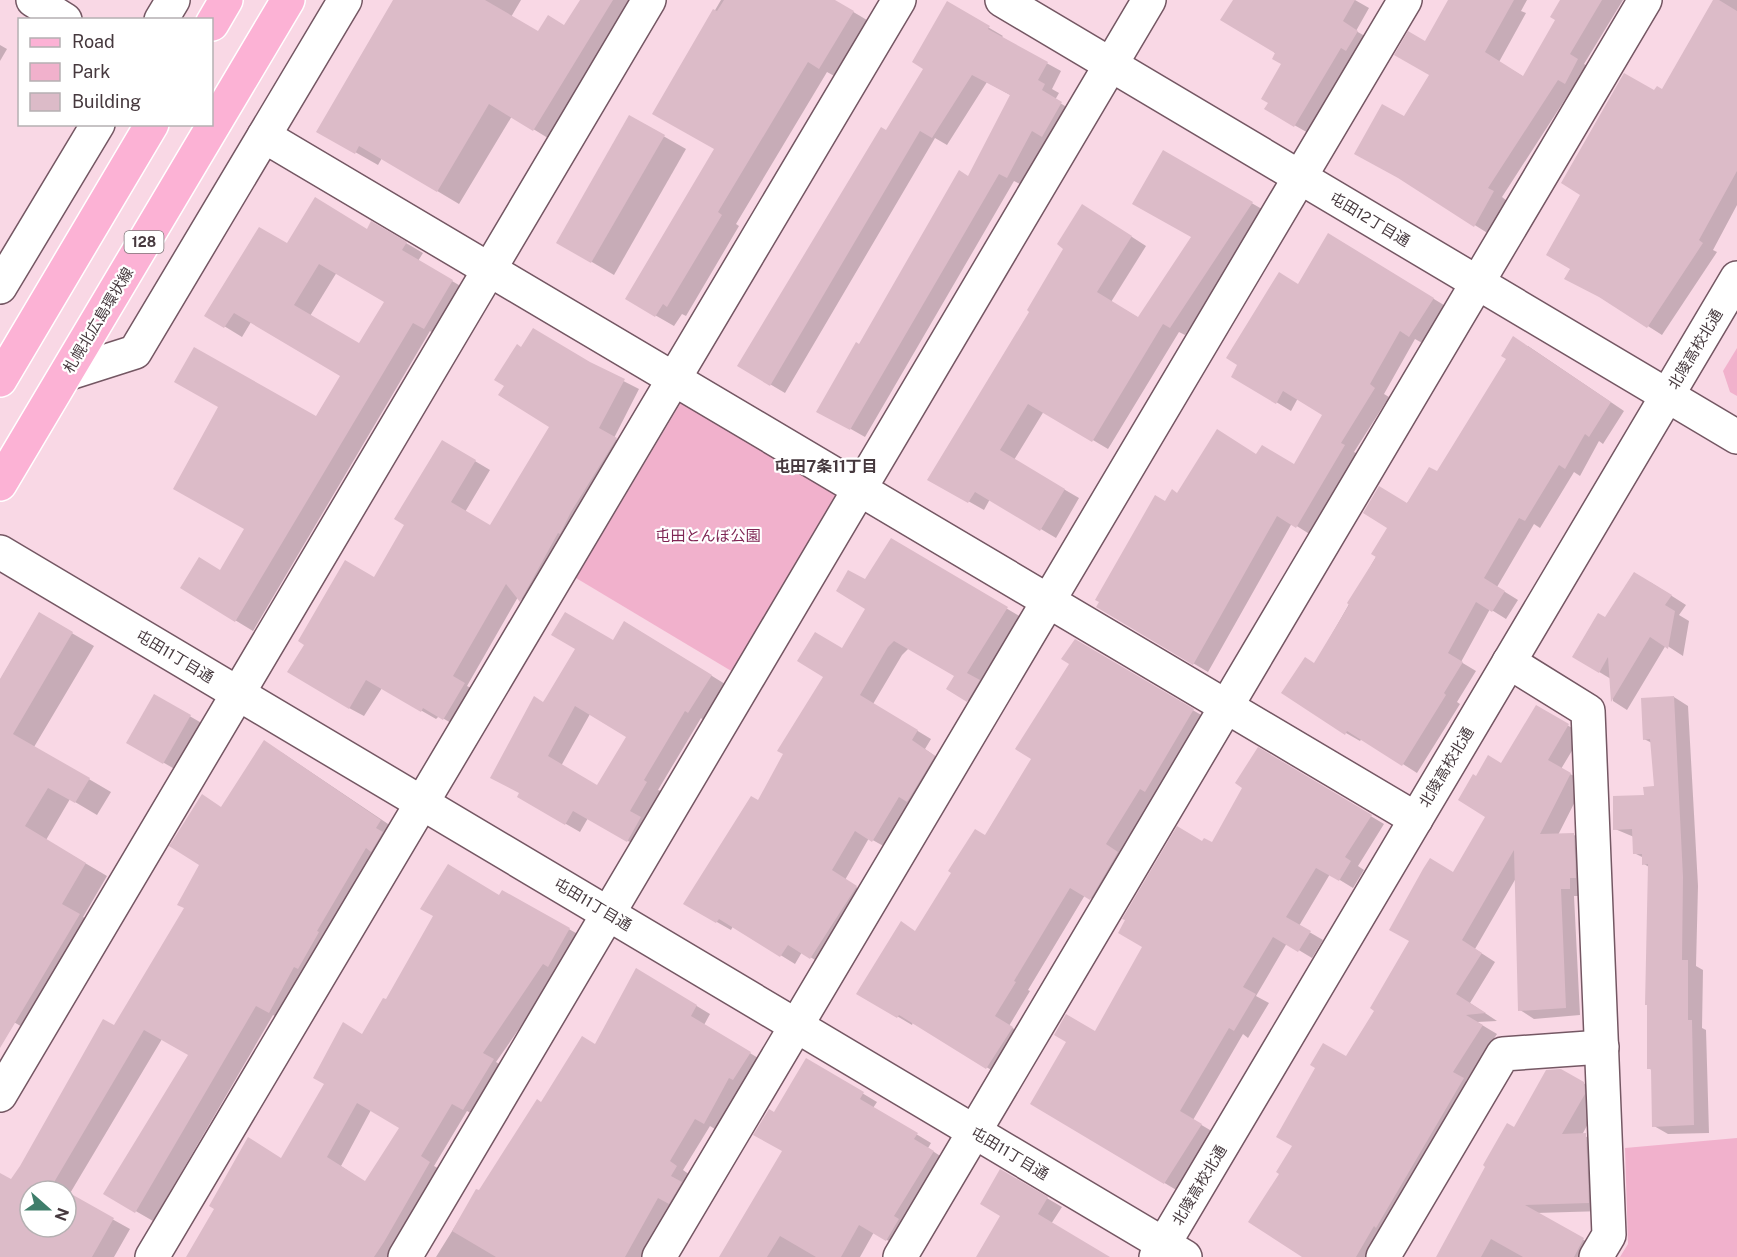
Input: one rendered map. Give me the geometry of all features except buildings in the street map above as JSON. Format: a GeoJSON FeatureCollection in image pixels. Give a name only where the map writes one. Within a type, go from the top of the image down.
{"type":"FeatureCollection","features":[{"type":"Feature","properties":{"kind":"main road"},"geometry":{"type":"LineString","coordinates":[[213,22],[226,0]]}},
{"type":"Feature","properties":{"kind":"main road","name":"札幌北広島環状線"},"geometry":{"type":"LineString","coordinates":[[0,484],[288,0]]}},
{"type":"Feature","properties":{"kind":"main road"},"geometry":{"type":"LineString","coordinates":[[0,380],[151,126]]}},
{"type":"Feature","properties":{"kind":"street"},"geometry":{"type":"LineString","coordinates":[[33,0],[62,18]]}},
{"type":"Feature","properties":{"kind":"street"},"geometry":{"type":"LineString","coordinates":[[162,18],[173,0]]}},
{"type":"Feature","properties":{"kind":"street"},"geometry":{"type":"LineString","coordinates":[[66,374],[135,352],[345,0]]}},
{"type":"Feature","properties":{"kind":"street"},"geometry":{"type":"LineString","coordinates":[[0,1095],[649,0]]}},
{"type":"Feature","properties":{"kind":"street"},"geometry":{"type":"LineString","coordinates":[[153,1257],[899,0]]}},
{"type":"Feature","properties":{"kind":"street","name":"屯田12丁目通"},"geometry":{"type":"LineString","coordinates":[[1002,0],[1737,437]]}},
{"type":"Feature","properties":{"kind":"street"},"geometry":{"type":"LineString","coordinates":[[405,1257],[1149,0]]}},
{"type":"Feature","properties":{"kind":"street"},"geometry":{"type":"LineString","coordinates":[[659,1257],[1405,0]]}},
{"type":"Feature","properties":{"kind":"street"},"geometry":{"type":"LineString","coordinates":[[900,1257],[1645,0]]}},
{"type":"Feature","properties":{"kind":"street"},"geometry":{"type":"LineString","coordinates":[[0,287],[97,126]]}},
{"type":"Feature","properties":{"kind":"street"},"geometry":{"type":"LineString","coordinates":[[264,136],[1416,819]]}},
{"type":"Feature","properties":{"kind":"street","name":"北陵高校北通"},"geometry":{"type":"LineString","coordinates":[[1168,1253],[1416,819],[1737,278]]}},
{"type":"Feature","properties":{"kind":"street","name":"屯田11丁目通"},"geometry":{"type":"LineString","coordinates":[[0,552],[975,1131],[1168,1253]]}},
{"type":"Feature","properties":{"kind":"street"},"geometry":{"type":"LineString","coordinates":[[1509,662],[1588,711],[1609,1235],[1596,1257]]}},
{"type":"Feature","properties":{"kind":"street"},"geometry":{"type":"LineString","coordinates":[[1383,1257],[1503,1054],[1602,1047]]}},
{"type":"Feature","properties":{"kind":"green space"},"geometry":{"type":"Polygon","coordinates":[[[1737,348],[1737,396],[1730,392],[1723,371],[1737,348]]]}},
{"type":"Feature","properties":{"kind":"green space","name":"屯田とんぼ公園"},"geometry":{"type":"Polygon","coordinates":[[[683,399],[840,493],[733,672],[576,578],[683,399]]]}},
{"type":"Feature","properties":{"kind":"green space"},"geometry":{"type":"Polygon","coordinates":[[[1737,1138],[1737,1257],[1620,1257],[1628,1244],[1625,1148],[1737,1138]]]}},
{"type":"Feature","properties":{"kind":"district","name":"屯田7条11丁目"},"geometry":{"type":"Point","coordinates":[826,466]}}]}
